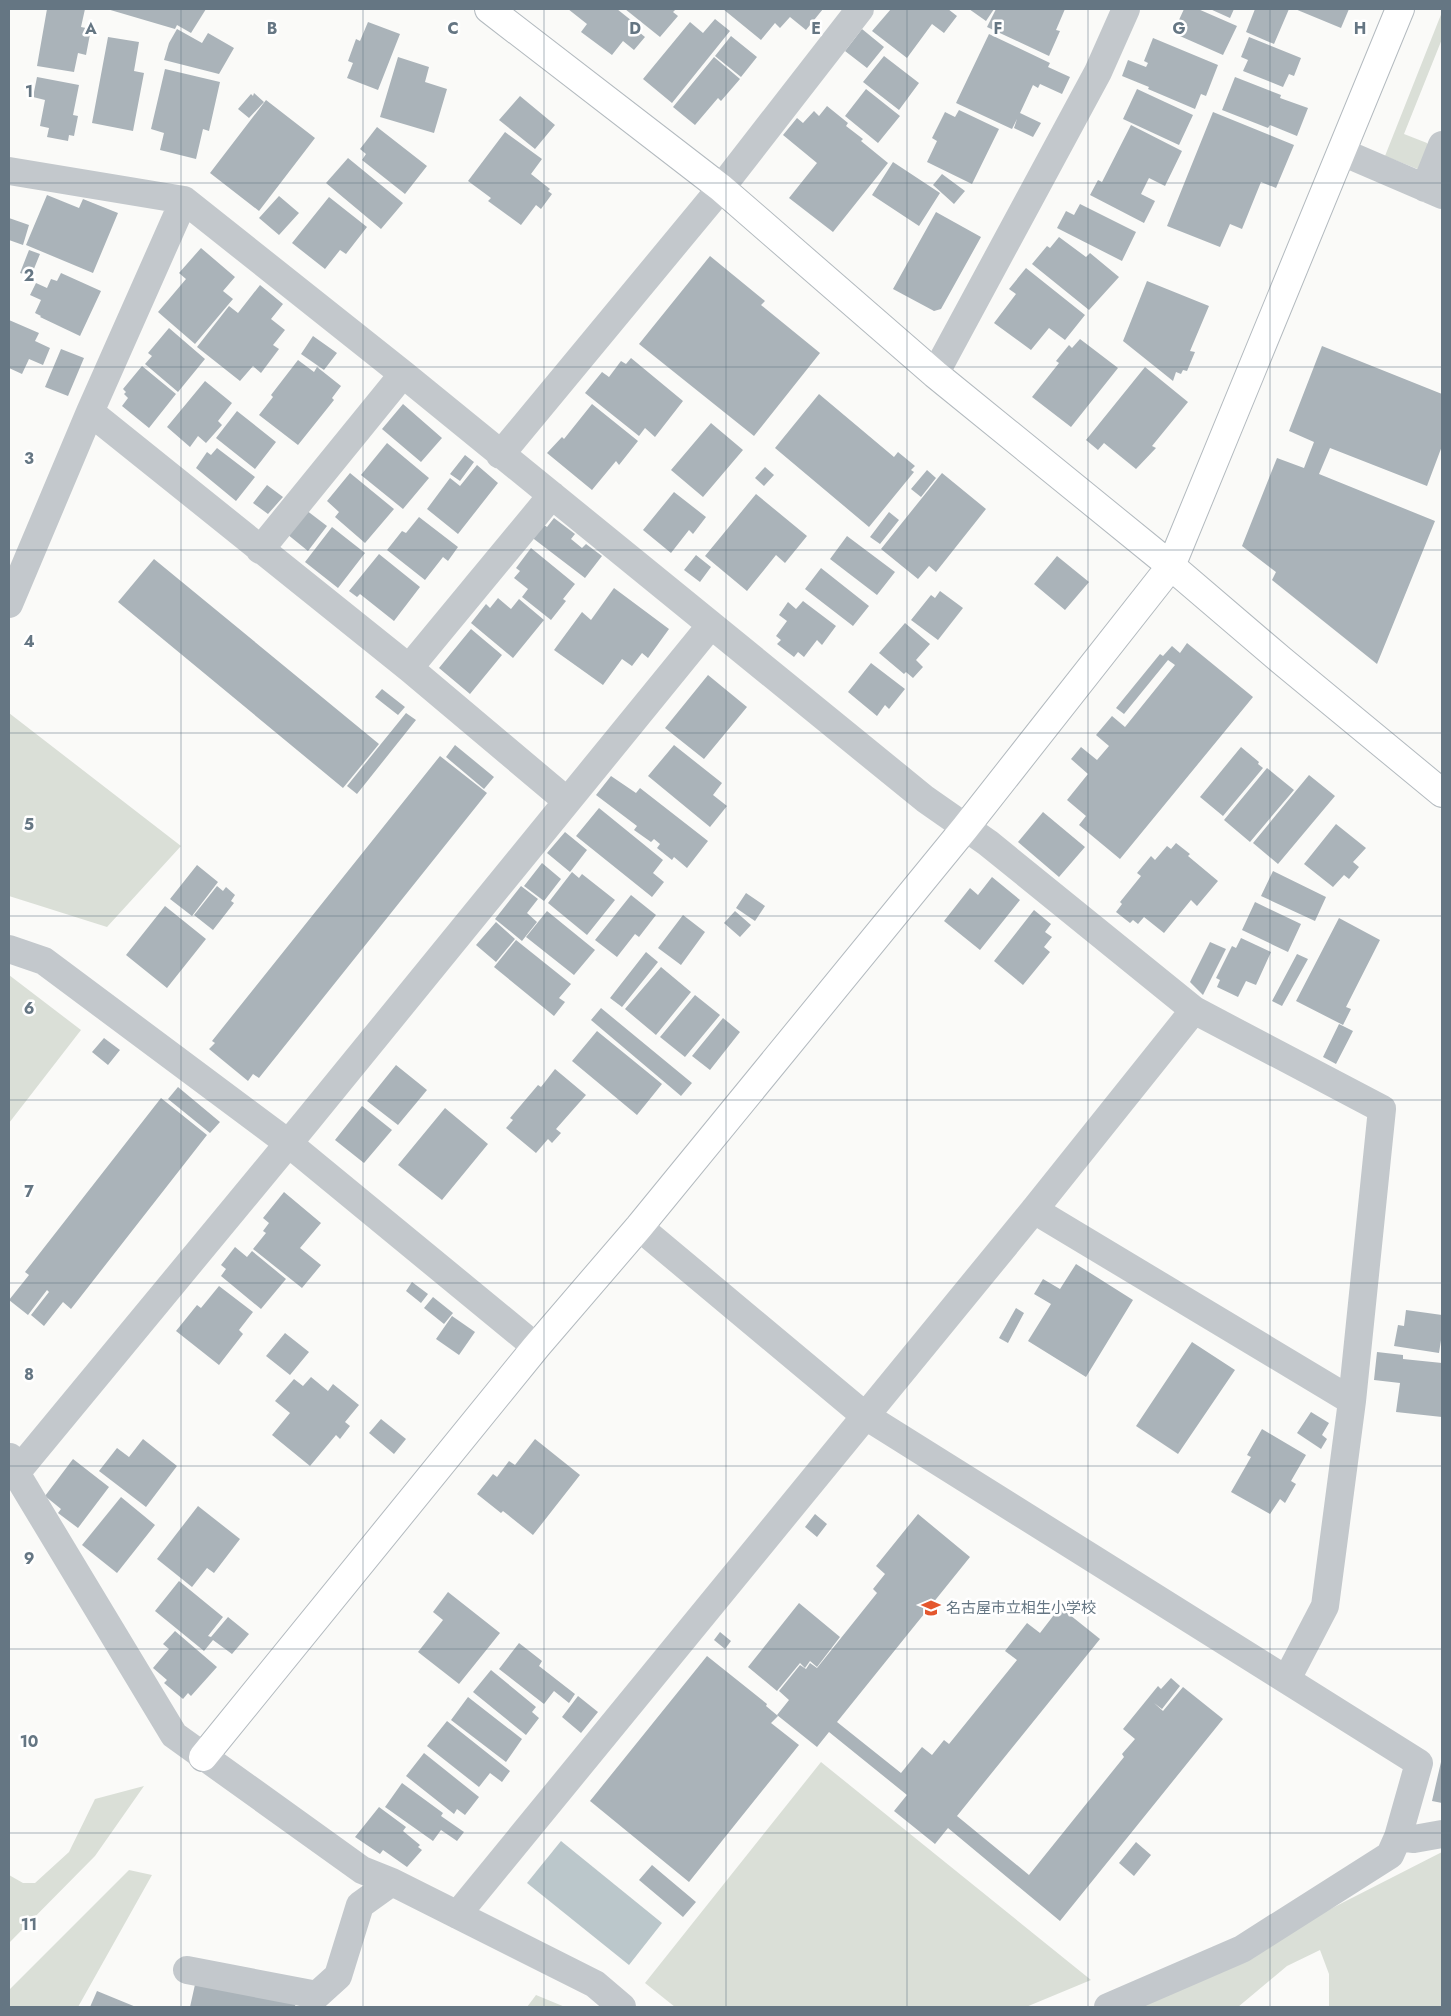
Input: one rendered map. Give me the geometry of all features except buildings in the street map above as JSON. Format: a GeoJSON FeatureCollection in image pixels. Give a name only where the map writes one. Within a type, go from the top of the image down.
{"type":"FeatureCollection","features":[{"type":"Feature","properties":{"kind":"street"},"geometry":{"type":"LineString","coordinates":[[500,455],[721,188],[860,9]]}},
{"type":"Feature","properties":{"kind":"street"},"geometry":{"type":"LineString","coordinates":[[935,374],[1098,72],[1126,9]]}},
{"type":"Feature","properties":{"kind":"street"},"geometry":{"type":"LineString","coordinates":[[203,1757],[536,1347],[639,1227],[965,828],[1171,566],[1400,9]]}},
{"type":"Feature","properties":{"kind":"street"},"geometry":{"type":"LineString","coordinates":[[494,10],[721,188],[935,374],[1171,566],[1442,793]]}},
{"type":"Feature","properties":{"kind":"street"},"geometry":{"type":"LineString","coordinates":[[1342,152],[1434,191],[1442,145]]}},
{"type":"Feature","properties":{"kind":"street"},"geometry":{"type":"LineString","coordinates":[[9,171],[184,200],[403,374],[924,799],[988,843],[1194,1010],[1382,1109],[1352,1402],[1325,1606],[1287,1679]]}},
{"type":"Feature","properties":{"kind":"street"},"geometry":{"type":"LineString","coordinates":[[9,604],[90,412],[184,200]]}},
{"type":"Feature","properties":{"kind":"street"},"geometry":{"type":"LineString","coordinates":[[260,550],[403,374]]}},
{"type":"Feature","properties":{"kind":"street"},"geometry":{"type":"LineString","coordinates":[[90,412],[408,668],[567,802]]}},
{"type":"Feature","properties":{"kind":"street"},"geometry":{"type":"LineString","coordinates":[[408,668],[552,496]]}},
{"type":"Feature","properties":{"kind":"street"},"geometry":{"type":"LineString","coordinates":[[622,2007],[594,1984],[392,1882],[362,1870],[174,1735],[12,1463],[288,1143],[711,625]]}},
{"type":"Feature","properties":{"kind":"street"},"geometry":{"type":"LineString","coordinates":[[9,949],[44,961],[288,1143],[536,1347]]}},
{"type":"Feature","properties":{"kind":"street"},"geometry":{"type":"LineString","coordinates":[[457,1915],[864,1415],[1034,1210],[1194,1010]]}},
{"type":"Feature","properties":{"kind":"street"},"geometry":{"type":"LineString","coordinates":[[1034,1210],[1352,1402]]}},
{"type":"Feature","properties":{"kind":"street"},"geometry":{"type":"LineString","coordinates":[[639,1227],[864,1415],[1419,1763],[1398,1837],[1390,1855],[1242,1949],[1108,2007]]}},
{"type":"Feature","properties":{"kind":"street"},"geometry":{"type":"LineString","coordinates":[[1398,1837],[1414,1839],[1442,1834]]}},
{"type":"Feature","properties":{"kind":"street"},"geometry":{"type":"LineString","coordinates":[[187,1970],[317,1995],[338,1976],[360,1905],[392,1882]]}},
{"type":"Feature","properties":{"kind":"shaded area"},"geometry":{"type":"Polygon","coordinates":[[[1442,12],[1442,39],[1404,134],[1427,143],[1432,154],[1425,172],[1385,156],[1442,12]]]}},
{"type":"Feature","properties":{"kind":"shaded area"},"geometry":{"type":"Polygon","coordinates":[[[9,713],[181,846],[107,927],[9,896],[9,713]]]}},
{"type":"Feature","properties":{"kind":"shaded area"},"geometry":{"type":"Polygon","coordinates":[[[9,975],[81,1030],[9,1123],[9,975]]]}},
{"type":"Feature","properties":{"kind":"shaded area"},"geometry":{"type":"Polygon","coordinates":[[[821,1762],[1091,1980],[1026,2007],[675,2007],[645,1983],[821,1762]]]}},
{"type":"Feature","properties":{"kind":"shaded area"},"geometry":{"type":"Polygon","coordinates":[[[144,1786],[95,1856],[9,1943],[9,1875],[23,1883],[35,1883],[69,1852],[95,1799],[144,1786]]]}},
{"type":"Feature","properties":{"kind":"shaded area"},"geometry":{"type":"Polygon","coordinates":[[[561,1841],[662,1923],[629,1965],[527,1883],[561,1841]]]}},
{"type":"Feature","properties":{"kind":"shaded area"},"geometry":{"type":"Polygon","coordinates":[[[1442,1852],[1442,2007],[1329,2007],[1329,1974],[1320,1950],[1287,1966],[1238,2007],[1122,2007],[1236,1957],[1442,1852]]]}},
{"type":"Feature","properties":{"kind":"shaded area"},"geometry":{"type":"Polygon","coordinates":[[[129,1870],[152,1875],[78,2007],[9,2007],[9,1990],[129,1870]]]}},
{"type":"Feature","properties":{"kind":"shaded area"},"geometry":{"type":"Polygon","coordinates":[[[536,1995],[565,2007],[527,2007],[536,1995]]]}},
{"type":"Feature","properties":{"kind":"place","name":"名古屋市立相生小学校"},"geometry":{"type":"Point","coordinates":[931,1608]}}]}
